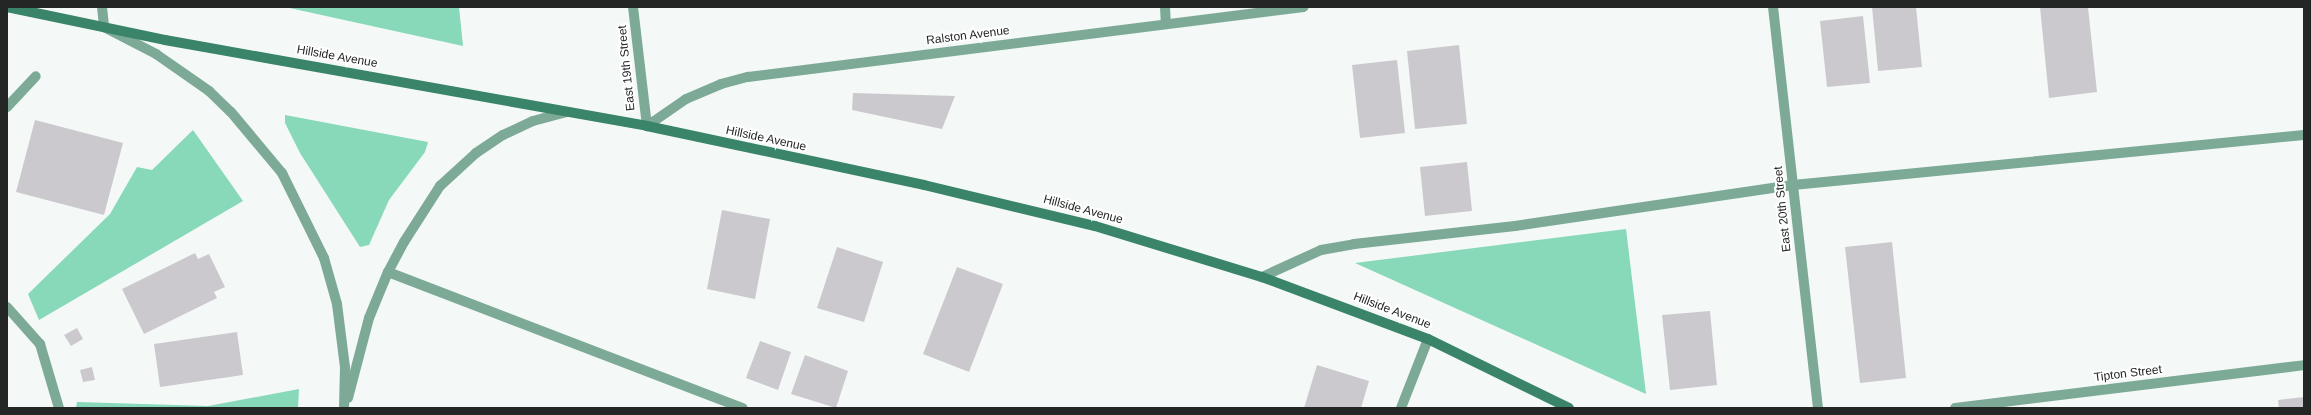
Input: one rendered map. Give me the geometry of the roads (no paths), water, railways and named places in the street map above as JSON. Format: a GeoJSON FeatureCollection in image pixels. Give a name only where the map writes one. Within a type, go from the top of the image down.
{"type":"FeatureCollection","features":[{"type":"Feature","properties":{"kind":"street","name":"Hillside Avenue"},"geometry":{"type":"LineString","coordinates":[[7,7],[104,27],[647,126],[1033,210],[1141,239],[1262,277],[1428,339],[1569,408]]}},
{"type":"Feature","properties":{"kind":"street"},"geometry":{"type":"LineString","coordinates":[[102,7],[104,27],[156,54],[209,91],[231,112],[282,174],[324,258],[336,304],[345,367],[345,408]]}},
{"type":"Feature","properties":{"kind":"street","name":"East 19th Street"},"geometry":{"type":"LineString","coordinates":[[633,7],[647,126]]}},
{"type":"Feature","properties":{"kind":"street"},"geometry":{"type":"LineString","coordinates":[[1165,7],[1166,24]]}},
{"type":"Feature","properties":{"kind":"street","name":"Ralston Avenue"},"geometry":{"type":"LineString","coordinates":[[647,126],[686,99],[721,84],[748,77],[1304,7]]}},
{"type":"Feature","properties":{"kind":"street","name":"East 20th Street"},"geometry":{"type":"LineString","coordinates":[[1773,7],[1818,408]]}},
{"type":"Feature","properties":{"kind":"street"},"geometry":{"type":"LineString","coordinates":[[7,107],[36,76]]}},
{"type":"Feature","properties":{"kind":"street","name":"Hillside Avenue"},"geometry":{"type":"LineString","coordinates":[[345,408],[359,349],[388,272],[431,199],[464,163],[503,135],[533,121],[566,112]]}},
{"type":"Feature","properties":{"kind":"street"},"geometry":{"type":"LineString","coordinates":[[1262,277],[1322,250],[1354,244],[1515,226],[1793,185],[2304,135]]}},
{"type":"Feature","properties":{"kind":"street"},"geometry":{"type":"LineString","coordinates":[[388,272],[743,408]]}},
{"type":"Feature","properties":{"kind":"street"},"geometry":{"type":"LineString","coordinates":[[7,307],[40,344],[59,408]]}},
{"type":"Feature","properties":{"kind":"street"},"geometry":{"type":"LineString","coordinates":[[1401,408],[1428,339]]}},
{"type":"Feature","properties":{"kind":"street","name":"Tipton Street"},"geometry":{"type":"LineString","coordinates":[[1955,408],[2304,365]]}}]}
